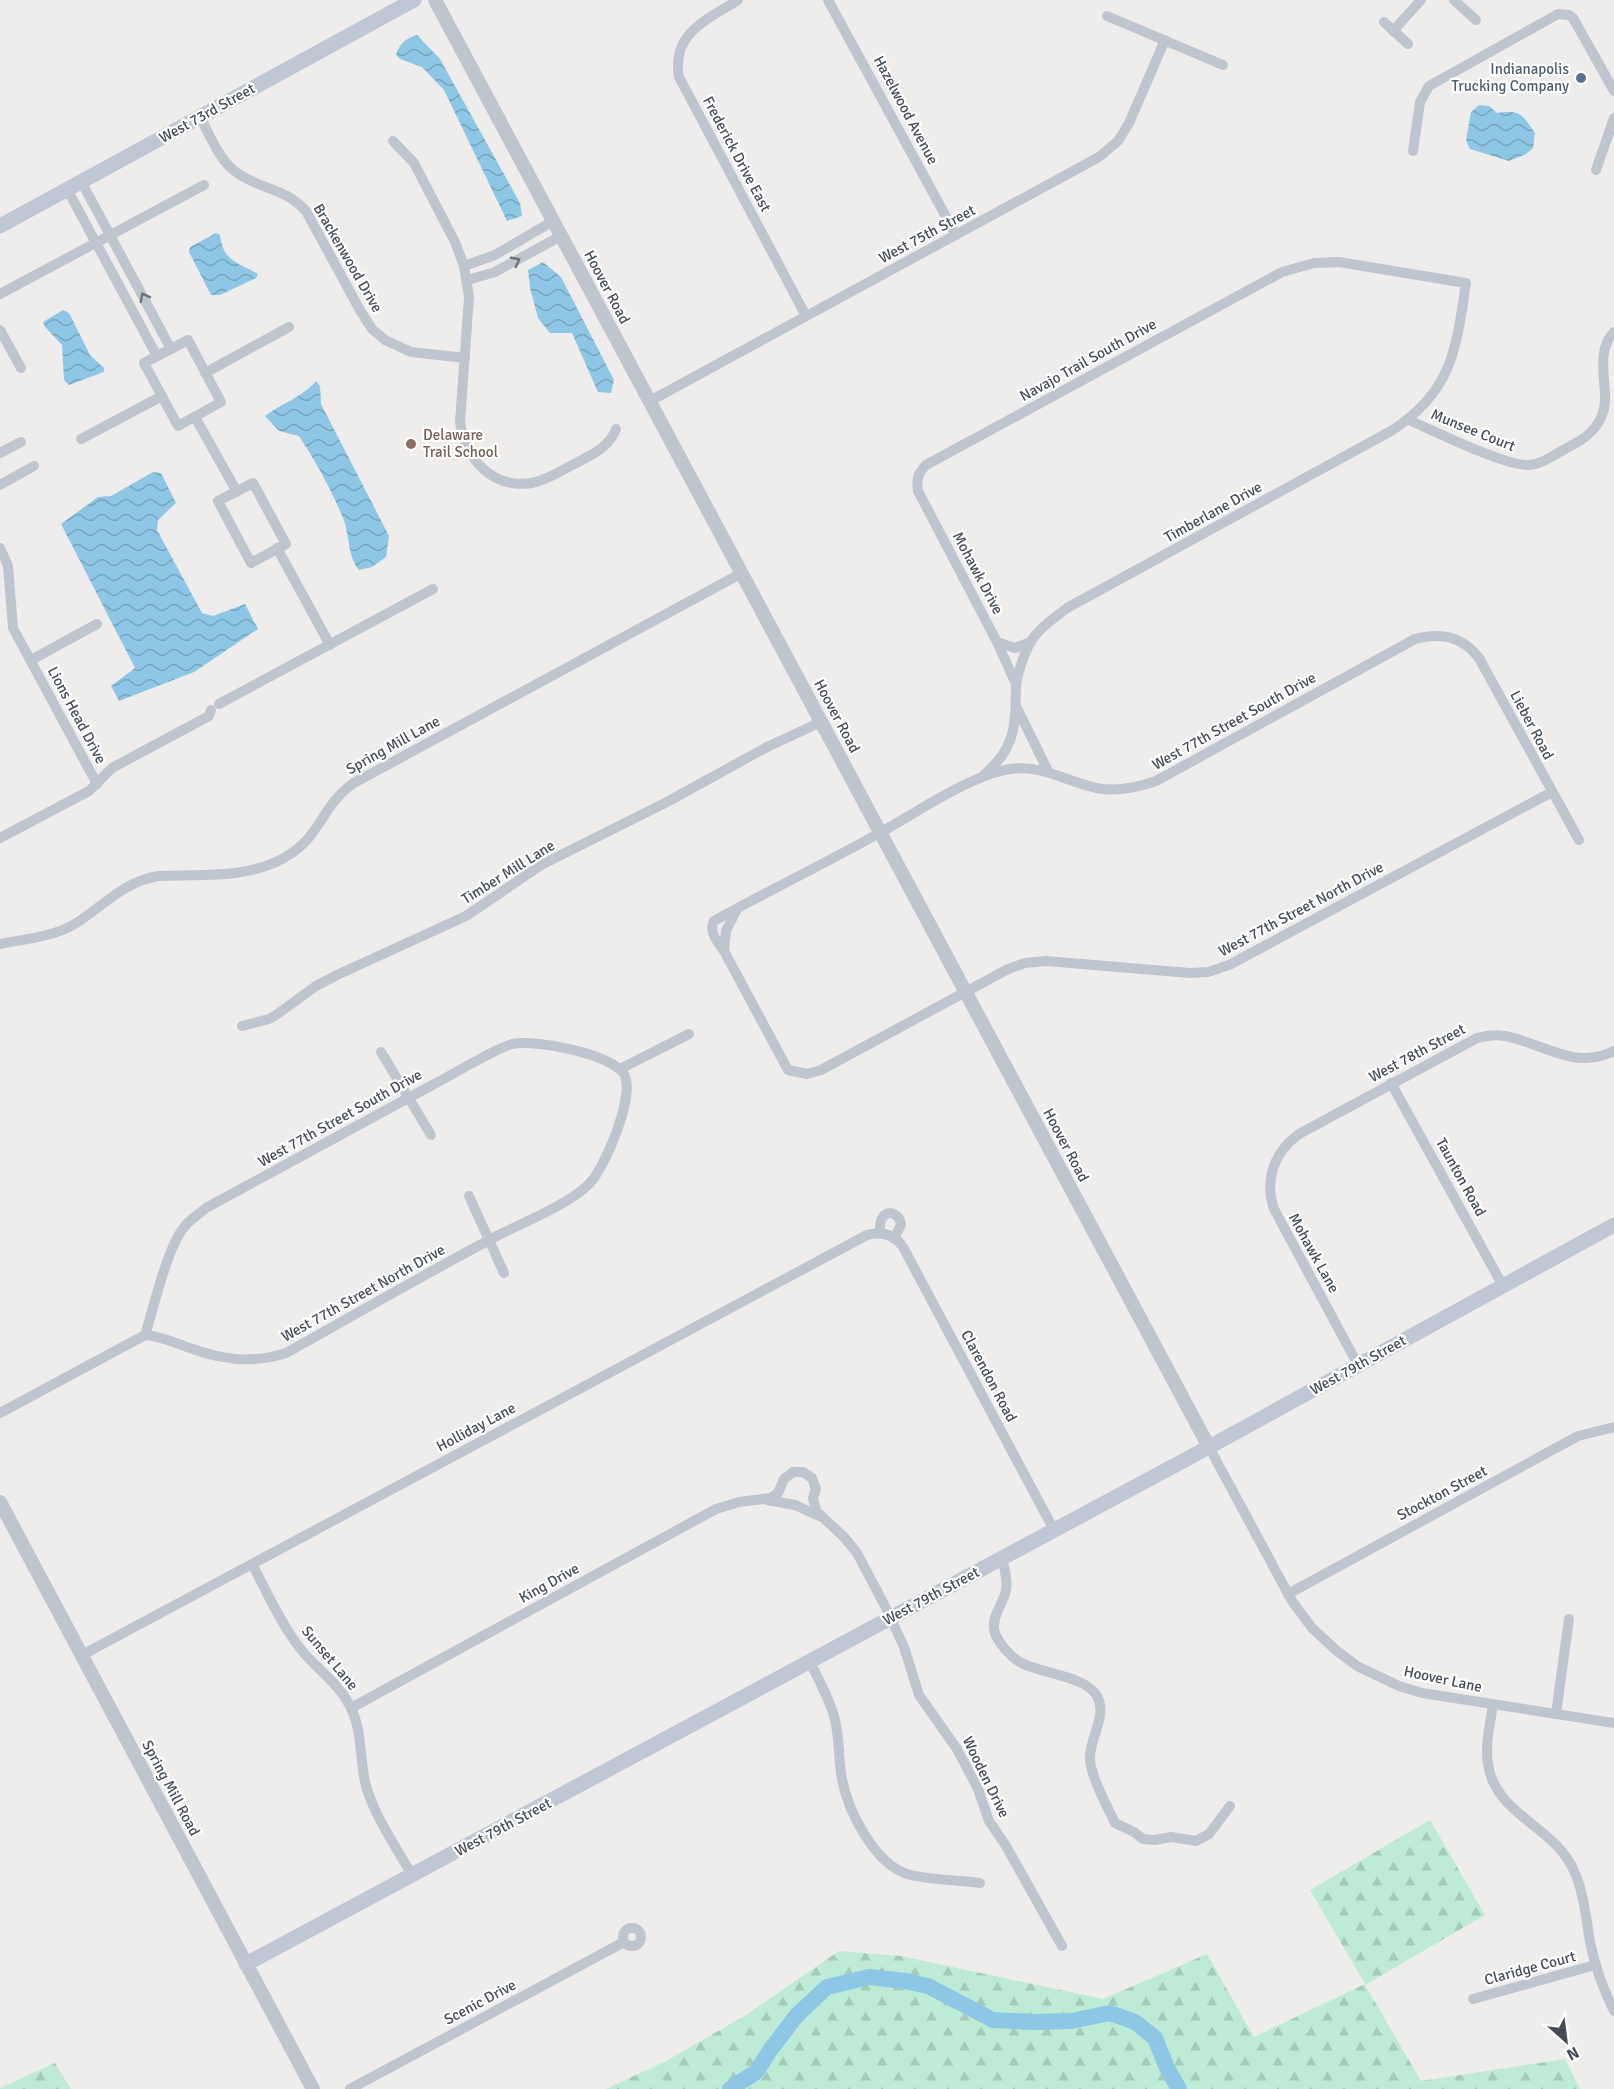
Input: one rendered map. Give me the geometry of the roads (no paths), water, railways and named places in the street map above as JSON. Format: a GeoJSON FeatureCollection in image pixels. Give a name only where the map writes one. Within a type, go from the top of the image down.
{"type":"FeatureCollection","features":[{"type":"Feature","properties":{"kind":"main road","name":"West 73rd Street"},"geometry":{"type":"LineString","coordinates":[[0,226],[414,0]]}},
{"type":"Feature","properties":{"kind":"main road","name":"West 79th Street"},"geometry":{"type":"LineString","coordinates":[[246,1964],[1209,1447],[1614,1225]]}},
{"type":"Feature","properties":{"kind":"street","name":"Hoover Road"},"geometry":{"type":"LineString","coordinates":[[435,0],[1209,1447]]}},
{"type":"Feature","properties":{"kind":"street","name":"Frederick Drive East"},"geometry":{"type":"LineString","coordinates":[[738,0],[692,30],[683,42],[678,60],[680,77],[806,316]]}},
{"type":"Feature","properties":{"kind":"street","name":"Hazelwood Avenue"},"geometry":{"type":"LineString","coordinates":[[828,0],[956,235]]}},
{"type":"Feature","properties":{"kind":"street"},"geometry":{"type":"LineString","coordinates":[[1393,31],[1421,0]]}},
{"type":"Feature","properties":{"kind":"street"},"geometry":{"type":"LineString","coordinates":[[1454,0],[1476,20]]}},
{"type":"Feature","properties":{"kind":"street"},"geometry":{"type":"LineString","coordinates":[[1413,151],[1420,102],[1428,86],[1558,14],[1569,15],[1573,18],[1614,91]]}},
{"type":"Feature","properties":{"kind":"street"},"geometry":{"type":"LineString","coordinates":[[1107,16],[1223,65]]}},
{"type":"Feature","properties":{"kind":"street"},"geometry":{"type":"LineString","coordinates":[[1384,22],[1408,44]]}},
{"type":"Feature","properties":{"kind":"street","name":"West 75th Street"},"geometry":{"type":"LineString","coordinates":[[650,401],[1099,157],[1112,147],[1129,123],[1165,40]]}},
{"type":"Feature","properties":{"kind":"street","name":"Brackenwood Drive"},"geometry":{"type":"LineString","coordinates":[[200,117],[223,158],[234,171],[249,180],[286,194],[306,211],[372,329],[385,340],[411,352],[465,358]]}},
{"type":"Feature","properties":{"kind":"street"},"geometry":{"type":"LineString","coordinates":[[1596,170],[1614,118]]}},
{"type":"Feature","properties":{"kind":"street"},"geometry":{"type":"LineString","coordinates":[[393,141],[414,164],[455,242],[468,280],[469,297],[460,422],[463,439],[475,461],[495,477],[519,483],[544,479],[594,454],[605,446],[616,429]]}},
{"type":"Feature","properties":{"kind":"street"},"geometry":{"type":"LineString","coordinates":[[81,181],[171,348]]}},
{"type":"Feature","properties":{"kind":"street"},"geometry":{"type":"LineString","coordinates":[[0,294],[204,185]]}},
{"type":"Feature","properties":{"kind":"street"},"geometry":{"type":"LineString","coordinates":[[67,189],[157,356]]}},
{"type":"Feature","properties":{"kind":"street"},"geometry":{"type":"LineString","coordinates":[[464,266],[495,255],[553,221]]}},
{"type":"Feature","properties":{"kind":"street"},"geometry":{"type":"LineString","coordinates":[[468,280],[495,272],[561,236]]}},
{"type":"Feature","properties":{"kind":"street","name":"Navajo Trail South Drive"},"geometry":{"type":"LineString","coordinates":[[918,475],[926,465],[1274,276],[1302,266],[1339,262],[1466,284]]}},
{"type":"Feature","properties":{"kind":"street","name":"Timberlane Drive"},"geometry":{"type":"LineString","coordinates":[[984,775],[1003,755],[1009,742],[1014,727],[1016,684],[1031,642],[1042,628],[1067,608],[1409,420],[1430,399],[1451,362],[1457,341],[1466,284]]}},
{"type":"Feature","properties":{"kind":"street"},"geometry":{"type":"LineString","coordinates":[[205,373],[289,327]]}},
{"type":"Feature","properties":{"kind":"street"},"geometry":{"type":"LineString","coordinates":[[0,330],[21,369]]}},
{"type":"Feature","properties":{"kind":"street","name":"Munsee Court"},"geometry":{"type":"LineString","coordinates":[[1409,420],[1507,461],[1527,465],[1540,462],[1586,437],[1598,425],[1605,402],[1604,348],[1614,332]]}},
{"type":"Feature","properties":{"kind":"street"},"geometry":{"type":"LineString","coordinates":[[188,340],[221,402],[178,426],[144,363],[157,356],[188,340]]}},
{"type":"Feature","properties":{"kind":"street"},"geometry":{"type":"LineString","coordinates":[[81,439],[162,396]]}},
{"type":"Feature","properties":{"kind":"street"},"geometry":{"type":"LineString","coordinates":[[195,417],[237,492]]}},
{"type":"Feature","properties":{"kind":"street"},"geometry":{"type":"LineString","coordinates":[[0,453],[21,442]]}},
{"type":"Feature","properties":{"kind":"street"},"geometry":{"type":"LineString","coordinates":[[0,484],[34,466]]}},
{"type":"Feature","properties":{"kind":"street","name":"Mohawk Drive"},"geometry":{"type":"LineString","coordinates":[[918,475],[916,482],[918,491],[997,642],[1016,684]]}},
{"type":"Feature","properties":{"kind":"street"},"geometry":{"type":"LineString","coordinates":[[253,483],[286,544],[251,563],[218,501],[237,492],[253,483]]}},
{"type":"Feature","properties":{"kind":"street","name":"Lions Head Drive"},"geometry":{"type":"LineString","coordinates":[[0,548],[8,566],[14,628],[97,784]]}},
{"type":"Feature","properties":{"kind":"street"},"geometry":{"type":"LineString","coordinates":[[277,548],[330,645]]}},
{"type":"Feature","properties":{"kind":"street","name":"Spring Mill Lane"},"geometry":{"type":"LineString","coordinates":[[0,944],[48,935],[67,928],[126,886],[145,878],[244,873],[273,864],[286,857],[304,842],[331,803],[352,784],[742,573]]}},
{"type":"Feature","properties":{"kind":"street"},"geometry":{"type":"LineString","coordinates":[[0,838],[89,790],[112,768],[209,716],[215,707],[433,589]]}},
{"type":"Feature","properties":{"kind":"street"},"geometry":{"type":"LineString","coordinates":[[0,609],[10,603]]}},
{"type":"Feature","properties":{"kind":"street","name":"Lions Head Drive"},"geometry":{"type":"LineString","coordinates":[[31,660],[97,624]]}},
{"type":"Feature","properties":{"kind":"street","name":"West 77th Street South Drive"},"geometry":{"type":"LineString","coordinates":[[724,951],[712,932],[711,927],[714,921],[984,775],[1023,768],[1048,771],[1104,789],[1125,789],[1145,785],[1415,639],[1436,635],[1448,636]]}},
{"type":"Feature","properties":{"kind":"street","name":"Lieber Road"},"geometry":{"type":"LineString","coordinates":[[1448,636],[1467,645],[1479,658],[1579,840]]}},
{"type":"Feature","properties":{"kind":"street"},"geometry":{"type":"LineString","coordinates":[[997,642],[1015,648],[1031,642]]}},
{"type":"Feature","properties":{"kind":"street"},"geometry":{"type":"LineString","coordinates":[[1016,708],[1048,771]]}},
{"type":"Feature","properties":{"kind":"street","name":"Timber Mill Lane"},"geometry":{"type":"LineString","coordinates":[[242,1026],[269,1019],[316,986],[337,975],[466,916],[541,865],[667,802],[767,747],[821,722]]}},
{"type":"Feature","properties":{"kind":"street","name":"West 77th Street North Drive"},"geometry":{"type":"LineString","coordinates":[[724,951],[789,1070],[807,1074],[821,1070],[1008,969],[1038,961],[1190,973],[1208,972],[1229,965],[1551,792]]}},
{"type":"Feature","properties":{"kind":"street"},"geometry":{"type":"LineString","coordinates":[[724,951],[726,931],[737,909]]}},
{"type":"Feature","properties":{"kind":"street"},"geometry":{"type":"LineString","coordinates":[[622,1071],[690,1034]]}},
{"type":"Feature","properties":{"kind":"street","name":"West 78th Street"},"geometry":{"type":"LineString","coordinates":[[1282,1150],[1299,1134],[1472,1039],[1490,1035],[1507,1036],[1575,1058],[1600,1056],[1614,1051]]}},
{"type":"Feature","properties":{"kind":"street","name":"West 77th Street South Drive"},"geometry":{"type":"LineString","coordinates":[[145,1335],[172,1250],[180,1233],[194,1217],[206,1208],[498,1049],[533,1042],[606,1060],[622,1071]]}},
{"type":"Feature","properties":{"kind":"street"},"geometry":{"type":"LineString","coordinates":[[381,1052],[431,1135]]}},
{"type":"Feature","properties":{"kind":"street","name":"West 77th Street North Drive"},"geometry":{"type":"LineString","coordinates":[[145,1335],[162,1338],[222,1358],[249,1360],[272,1358],[286,1353],[489,1240],[574,1196],[593,1180],[603,1167],[621,1117],[626,1088],[622,1071]]}},
{"type":"Feature","properties":{"kind":"street","name":"Taunton Road"},"geometry":{"type":"LineString","coordinates":[[1391,1083],[1503,1286]]}},
{"type":"Feature","properties":{"kind":"street","name":"Mohawk Lane"},"geometry":{"type":"LineString","coordinates":[[1282,1150],[1270,1181],[1274,1209],[1358,1365]]}},
{"type":"Feature","properties":{"kind":"street"},"geometry":{"type":"LineString","coordinates":[[469,1196],[504,1273]]}},
{"type":"Feature","properties":{"kind":"street"},"geometry":{"type":"LineString","coordinates":[[892,1214],[900,1219],[900,1228],[887,1235],[880,1223],[885,1215],[892,1214]]}},
{"type":"Feature","properties":{"kind":"street","name":"Holliday Lane"},"geometry":{"type":"LineString","coordinates":[[82,1655],[867,1235],[887,1235]]}},
{"type":"Feature","properties":{"kind":"street","name":"Clarendon Road"},"geometry":{"type":"LineString","coordinates":[[887,1235],[905,1250],[1054,1530]]}},
{"type":"Feature","properties":{"kind":"street"},"geometry":{"type":"LineString","coordinates":[[0,1413],[145,1335]]}},
{"type":"Feature","properties":{"kind":"street","name":"Stockton Street"},"geometry":{"type":"LineString","coordinates":[[1288,1594],[1578,1436],[1614,1427]]}},
{"type":"Feature","properties":{"kind":"street","name":"Hoover Lane"},"geometry":{"type":"LineString","coordinates":[[1209,1447],[1303,1618],[1350,1661],[1372,1674],[1422,1694],[1614,1723]]}},
{"type":"Feature","properties":{"kind":"street"},"geometry":{"type":"LineString","coordinates":[[766,1500],[778,1493],[784,1479],[789,1474],[803,1472],[814,1480],[816,1489],[813,1498],[814,1507],[819,1516]]}},
{"type":"Feature","properties":{"kind":"street","name":"King Drive"},"geometry":{"type":"LineString","coordinates":[[351,1708],[716,1509],[739,1502],[766,1500],[795,1505],[832,1525],[853,1548],[890,1618]]}},
{"type":"Feature","properties":{"kind":"street","name":"Spring Mill Road"},"geometry":{"type":"LineString","coordinates":[[0,1502],[313,2089]]}},
{"type":"Feature","properties":{"kind":"street"},"geometry":{"type":"LineString","coordinates":[[1002,1558],[1007,1581],[1005,1595],[995,1618],[994,1628],[997,1636],[1020,1663],[1080,1683],[1095,1693],[1100,1710],[1091,1746],[1091,1763],[1115,1823],[1143,1839],[1155,1840],[1171,1837],[1196,1841],[1209,1834],[1230,1806]]}},
{"type":"Feature","properties":{"kind":"street","name":"Sunset Lane"},"geometry":{"type":"LineString","coordinates":[[252,1564],[295,1641],[308,1658],[335,1683],[351,1708],[359,1728],[362,1767],[368,1792],[412,1875]]}},
{"type":"Feature","properties":{"kind":"street","name":"Wooden Drive"},"geometry":{"type":"LineString","coordinates":[[890,1618],[907,1654],[919,1695],[957,1749],[978,1789],[989,1821],[1006,1846],[1062,1946]]}},
{"type":"Feature","properties":{"kind":"street"},"geometry":{"type":"LineString","coordinates":[[1556,1714],[1569,1620]]}},
{"type":"Feature","properties":{"kind":"street"},"geometry":{"type":"LineString","coordinates":[[810,1662],[834,1714],[841,1777],[847,1798],[876,1853],[888,1864],[906,1874],[980,1883]]}},
{"type":"Feature","properties":{"kind":"street"},"geometry":{"type":"LineString","coordinates":[[1493,1705],[1487,1759],[1493,1783],[1507,1804],[1554,1841],[1572,1865],[1579,1885],[1595,1965],[1614,2011]]}},
{"type":"Feature","properties":{"kind":"street","name":"Scenic Drive"},"geometry":{"type":"LineString","coordinates":[[350,2089],[624,1942]]}},
{"type":"Feature","properties":{"kind":"street","name":"Claridge Court"},"geometry":{"type":"LineString","coordinates":[[1473,1999],[1595,1965]]}},
{"type":"Feature","properties":{"kind":"water"},"geometry":{"type":"Polygon","coordinates":[[[417,35],[440,59],[520,203],[522,216],[507,221],[444,90],[422,67],[400,59],[396,55],[404,42],[417,35]]]}},
{"type":"Feature","properties":{"kind":"water"},"geometry":{"type":"Polygon","coordinates":[[[1479,105],[1489,106],[1497,113],[1520,114],[1535,133],[1533,148],[1526,154],[1509,161],[1470,149],[1466,140],[1471,112],[1479,105]]]}},
{"type":"Feature","properties":{"kind":"water"},"geometry":{"type":"Polygon","coordinates":[[[216,233],[220,235],[224,250],[232,260],[258,274],[256,278],[220,295],[211,295],[189,252],[190,247],[216,233]]]}},
{"type":"Feature","properties":{"kind":"water"},"geometry":{"type":"Polygon","coordinates":[[[543,262],[561,277],[614,380],[611,393],[598,392],[572,333],[550,333],[538,318],[528,270],[543,262]]]}},
{"type":"Feature","properties":{"kind":"water"},"geometry":{"type":"Polygon","coordinates":[[[63,310],[69,313],[90,355],[104,368],[104,372],[69,385],[64,380],[62,345],[43,322],[63,310]]]}},
{"type":"Feature","properties":{"kind":"water"},"geometry":{"type":"Polygon","coordinates":[[[316,381],[320,386],[321,404],[389,536],[386,557],[372,567],[359,570],[355,564],[345,524],[338,507],[299,436],[279,431],[265,416],[305,391],[316,381]]]}},
{"type":"Feature","properties":{"kind":"water"},"geometry":{"type":"Polygon","coordinates":[[[153,472],[161,473],[176,503],[158,520],[157,530],[202,613],[213,616],[245,604],[258,629],[194,672],[119,701],[111,686],[135,668],[61,524],[98,497],[111,496],[153,472]]]}},
{"type":"Feature","properties":{"kind":"waterway"},"geometry":{"type":"LineString","coordinates":[[730,2089],[756,2072],[797,2015],[827,1987],[869,1977],[928,1986],[993,2020],[1071,2021],[1110,2013],[1135,2022],[1155,2038],[1167,2068],[1179,2089]]}},
{"type":"Feature","properties":{"kind":"place","name":"Indianapolis Trucking Company"},"geometry":{"type":"Point","coordinates":[1581,78]}},
{"type":"Feature","properties":{"kind":"place","name":"Delaware Trail School"},"geometry":{"type":"Point","coordinates":[411,444]}}]}
